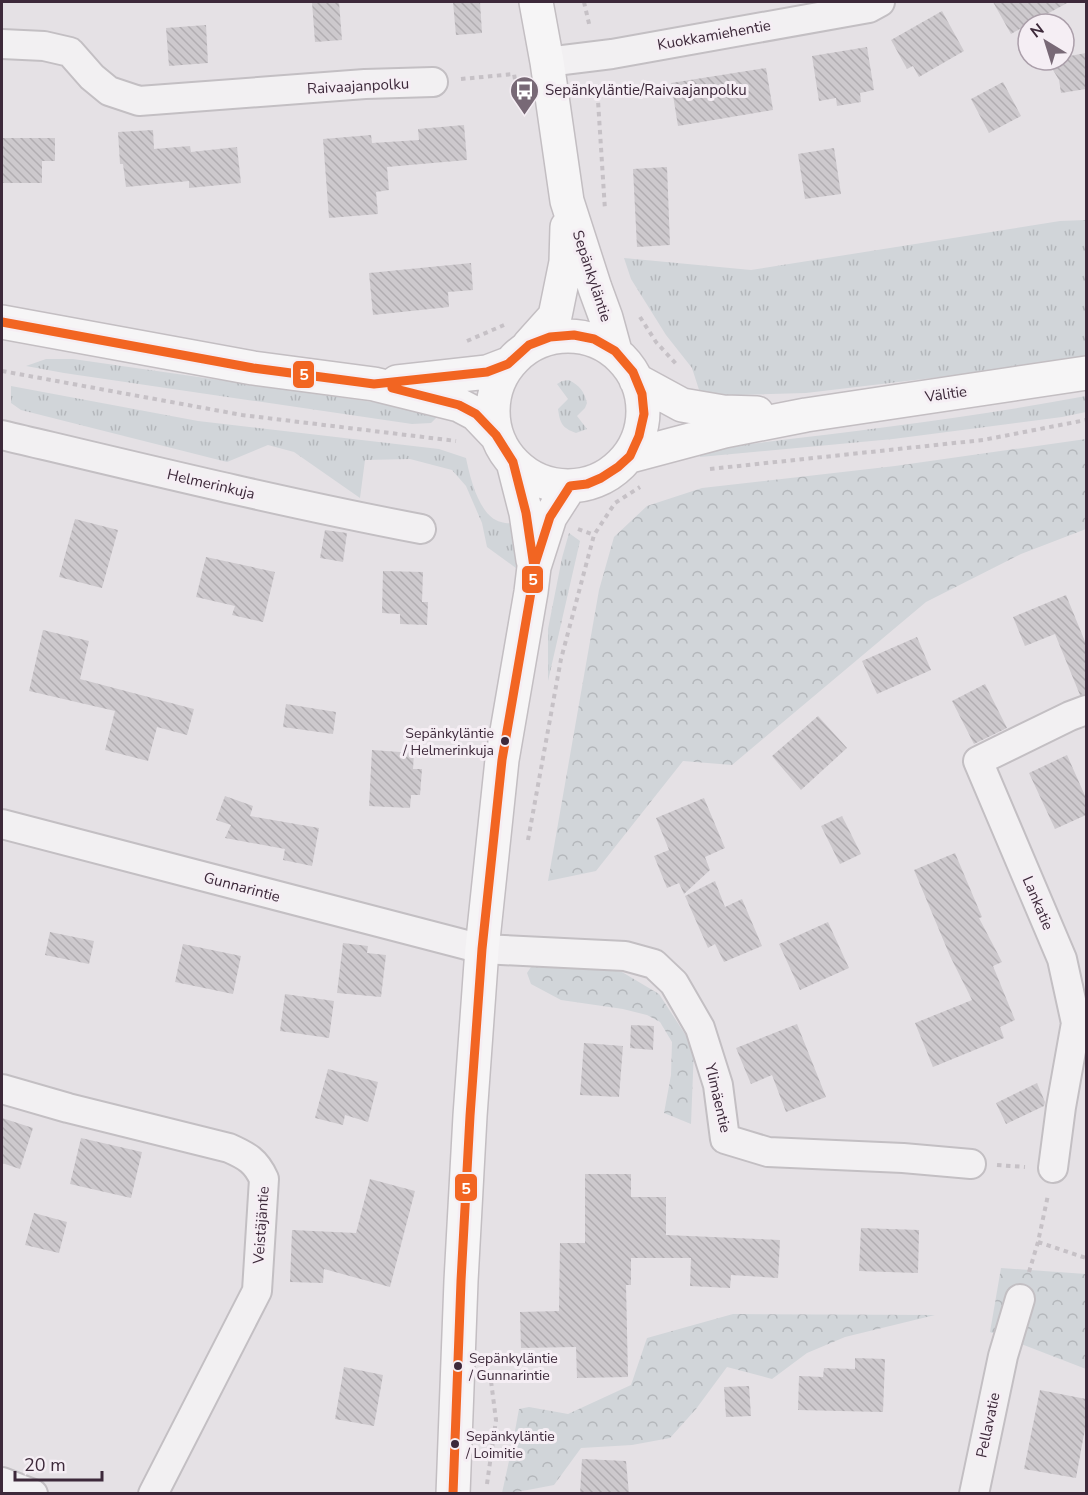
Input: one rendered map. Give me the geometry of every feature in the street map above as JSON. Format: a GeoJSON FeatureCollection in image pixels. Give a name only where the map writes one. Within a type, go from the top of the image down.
{"type":"FeatureCollection","features":[{"type":"Feature","properties":{"kind":"main road","name":"Sepänkyläntie"},"geometry":{"type":"LineString","coordinates":[[519,355],[555,316],[566,262],[567,201],[536,2]]}},
{"type":"Feature","properties":{"kind":"main road","name":"Sepänkyläntie"},"geometry":{"type":"LineString","coordinates":[[567,201],[615,351]]}},
{"type":"Feature","properties":{"kind":"main road"},"geometry":{"type":"LineString","coordinates":[[2,322],[253,368],[374,384],[459,405],[476,414],[496,435],[513,462],[526,513],[534,567]]}},
{"type":"Feature","properties":{"kind":"main road"},"geometry":{"type":"LineString","coordinates":[[374,384],[487,372],[550,337],[574,335],[594,339],[615,351],[633,372],[642,394],[644,414],[639,436],[630,456],[602,478],[587,484],[570,486],[549,484],[533,478],[513,462]]}},
{"type":"Feature","properties":{"kind":"main road"},"geometry":{"type":"LineString","coordinates":[[496,435],[492,412],[496,386],[519,355]]}},
{"type":"Feature","properties":{"kind":"main road","name":"Välitie"},"geometry":{"type":"LineString","coordinates":[[630,456],[724,431],[806,415],[1086,374]]}},
{"type":"Feature","properties":{"kind":"main road","name":"Välitie"},"geometry":{"type":"LineString","coordinates":[[636,380],[682,405],[723,412],[806,415]]}},
{"type":"Feature","properties":{"kind":"main road"},"geometry":{"type":"LineString","coordinates":[[453,1494],[470,1116],[482,949],[502,760],[534,567],[550,517],[570,486]]}},
{"type":"Feature","properties":{"kind":"street","name":"Kuokkamiehentie"},"geometry":{"type":"LineString","coordinates":[[547,62],[595,56],[869,8],[880,2]]}},
{"type":"Feature","properties":{"kind":"street","name":"Raivaajanpolku"},"geometry":{"type":"LineString","coordinates":[[2,44],[44,46],[70,52],[92,77],[110,91],[139,101],[365,84],[433,82]]}},
{"type":"Feature","properties":{"kind":"street","name":"Helmerinkuja"},"geometry":{"type":"LineString","coordinates":[[2,435],[243,492],[421,529]]}},
{"type":"Feature","properties":{"kind":"street","name":"Lankatie"},"geometry":{"type":"LineString","coordinates":[[1053,1168],[1076,1023],[1062,959],[978,761],[1086,710]]}},
{"type":"Feature","properties":{"kind":"street","name":"Gunnarintie"},"geometry":{"type":"LineString","coordinates":[[2,824],[482,949]]}},
{"type":"Feature","properties":{"kind":"street","name":"Ylimäentie"},"geometry":{"type":"LineString","coordinates":[[482,949],[625,956],[654,964],[674,983],[700,1028],[718,1085],[725,1138],[768,1152],[884,1156],[971,1164]]}},
{"type":"Feature","properties":{"kind":"street","name":"Veistäjäntie"},"geometry":{"type":"LineString","coordinates":[[2,1089],[229,1148],[245,1155],[258,1167],[264,1179],[257,1291],[153,1494]]}},
{"type":"Feature","properties":{"kind":"street","name":"Pellavatie"},"geometry":{"type":"LineString","coordinates":[[974,1494],[1003,1356],[1020,1299]]}},
{"type":"Feature","properties":{"kind":"street"},"geometry":{"type":"LineString","coordinates":[[2,1482],[33,1494]]}},
{"type":"Feature","properties":{"kind":"path"},"geometry":{"type":"LineString","coordinates":[[584,2],[595,56],[605,213]]}},
{"type":"Feature","properties":{"kind":"path"},"geometry":{"type":"LineString","coordinates":[[433,82],[514,74],[519,95]]}},
{"type":"Feature","properties":{"kind":"path"},"geometry":{"type":"LineString","coordinates":[[638,313],[656,342],[683,371],[682,405]]}},
{"type":"Feature","properties":{"kind":"path"},"geometry":{"type":"LineString","coordinates":[[2,371],[242,415],[456,441],[463,445]]}},
{"type":"Feature","properties":{"kind":"path"},"geometry":{"type":"LineString","coordinates":[[706,470],[983,440],[1086,420]]}},
{"type":"Feature","properties":{"kind":"path"},"geometry":{"type":"LineString","coordinates":[[527,846],[561,659],[594,535],[615,503],[642,486]]}},
{"type":"Feature","properties":{"kind":"path"},"geometry":{"type":"LineString","coordinates":[[550,517],[594,535]]}},
{"type":"Feature","properties":{"kind":"path"},"geometry":{"type":"LineString","coordinates":[[971,1164],[1053,1168],[1038,1242],[1020,1299]]}},
{"type":"Feature","properties":{"kind":"path"},"geometry":{"type":"LineString","coordinates":[[1038,1242],[1086,1258]]}},
{"type":"Feature","properties":{"kind":"path"},"geometry":{"type":"LineString","coordinates":[[486,1494],[496,1420],[489,1372]]}},
{"type":"Feature","properties":{"kind":"green space"},"geometry":{"type":"Polygon","coordinates":[[[1086,220],[1086,355],[1050,364],[806,393],[701,396],[692,368],[666,335],[631,279],[624,258],[751,270],[1060,221],[1086,220]]]}},
{"type":"Feature","properties":{"kind":"green space"},"geometry":{"type":"Polygon","coordinates":[[[46,359],[73,359],[442,412],[431,423],[412,424],[26,366],[46,359]]]}},
{"type":"Feature","properties":{"kind":"green space"},"geometry":{"type":"Polygon","coordinates":[[[569,380],[581,389],[587,403],[577,416],[587,429],[576,433],[562,424],[558,409],[568,399],[557,384],[569,380]]]}},
{"type":"Feature","properties":{"kind":"green space"},"geometry":{"type":"Polygon","coordinates":[[[11,386],[198,421],[439,449],[466,458],[477,495],[487,513],[493,519],[501,522],[520,524],[516,568],[487,547],[482,523],[466,486],[452,470],[410,459],[365,460],[360,498],[294,452],[268,445],[227,462],[21,410],[11,403],[11,386]]]}},
{"type":"Feature","properties":{"kind":"green space"},"geometry":{"type":"Polygon","coordinates":[[[1086,396],[1086,412],[1062,417],[893,439],[700,457],[700,450],[942,419],[1086,396]]]}},
{"type":"Feature","properties":{"kind":"green space"},"geometry":{"type":"Polygon","coordinates":[[[1086,439],[1086,529],[1021,554],[926,602],[732,765],[683,761],[596,871],[548,881],[599,590],[614,537],[647,506],[702,488],[895,466],[1086,439]]]}},
{"type":"Feature","properties":{"kind":"green space"},"geometry":{"type":"Polygon","coordinates":[[[569,533],[580,541],[548,681],[548,629],[569,533]]]}},
{"type":"Feature","properties":{"kind":"green space"},"geometry":{"type":"Polygon","coordinates":[[[537,958],[622,972],[659,994],[694,1048],[691,1124],[664,1113],[671,1075],[672,1042],[660,1022],[647,1015],[623,1009],[561,1000],[531,984],[527,973],[537,958]]]}},
{"type":"Feature","properties":{"kind":"green space"},"geometry":{"type":"Polygon","coordinates":[[[1001,1268],[1086,1274],[1086,1369],[990,1332],[1001,1268]]]}},
{"type":"Feature","properties":{"kind":"green space"},"geometry":{"type":"Polygon","coordinates":[[[733,1314],[935,1315],[845,1337],[807,1353],[772,1379],[727,1367],[696,1409],[670,1438],[632,1445],[581,1448],[554,1485],[502,1493],[519,1409],[529,1407],[568,1414],[631,1385],[647,1338],[733,1314]]]}},
{"type":"Feature","properties":{"kind":"building"},"geometry":{"type":"Polygon","coordinates":[[[312,2],[339,2],[342,40],[315,42],[312,2]]]}},
{"type":"Feature","properties":{"kind":"building"},"geometry":{"type":"Polygon","coordinates":[[[453,2],[480,2],[482,33],[456,35],[453,2]]]}},
{"type":"Feature","properties":{"kind":"building"},"geometry":{"type":"Polygon","coordinates":[[[993,2],[1069,2],[1051,12],[1016,12],[1016,31],[1011,34],[993,2]]]}},
{"type":"Feature","properties":{"kind":"building"},"geometry":{"type":"Polygon","coordinates":[[[942,11],[964,51],[919,77],[913,66],[907,69],[891,40],[942,11]]]}},
{"type":"Feature","properties":{"kind":"building"},"geometry":{"type":"Polygon","coordinates":[[[206,25],[208,63],[169,66],[166,28],[206,25]]]}},
{"type":"Feature","properties":{"kind":"building"},"geometry":{"type":"Polygon","coordinates":[[[867,47],[874,90],[860,93],[861,102],[837,106],[836,98],[819,101],[812,56],[867,47]]]}},
{"type":"Feature","properties":{"kind":"building"},"geometry":{"type":"Polygon","coordinates":[[[1086,53],[1086,89],[1061,93],[1059,80],[1054,72],[1076,72],[1076,55],[1086,53]]]}},
{"type":"Feature","properties":{"kind":"building"},"geometry":{"type":"Polygon","coordinates":[[[766,68],[773,110],[678,126],[671,83],[766,68]]]}},
{"type":"Feature","properties":{"kind":"building"},"geometry":{"type":"Polygon","coordinates":[[[1003,82],[1021,116],[989,133],[971,99],[1003,82]]]}},
{"type":"Feature","properties":{"kind":"building"},"geometry":{"type":"Polygon","coordinates":[[[464,125],[467,160],[387,167],[389,190],[376,192],[378,214],[329,218],[323,139],[371,135],[372,143],[419,140],[418,129],[464,125]]]}},
{"type":"Feature","properties":{"kind":"building"},"geometry":{"type":"Polygon","coordinates":[[[153,130],[154,149],[190,146],[191,152],[237,147],[241,183],[189,188],[189,181],[126,187],[123,164],[120,164],[118,132],[153,130]]]}},
{"type":"Feature","properties":{"kind":"building"},"geometry":{"type":"Polygon","coordinates":[[[2,138],[55,138],[55,161],[42,161],[42,183],[2,183],[2,138]]]}},
{"type":"Feature","properties":{"kind":"building"},"geometry":{"type":"Polygon","coordinates":[[[834,148],[841,194],[805,199],[798,154],[834,148]]]}},
{"type":"Feature","properties":{"kind":"building"},"geometry":{"type":"Polygon","coordinates":[[[667,167],[670,245],[637,247],[633,169],[667,167]]]}},
{"type":"Feature","properties":{"kind":"building"},"geometry":{"type":"Polygon","coordinates":[[[471,263],[473,290],[448,292],[449,307],[373,315],[369,273],[471,263]]]}},
{"type":"Feature","properties":{"kind":"building"},"geometry":{"type":"Polygon","coordinates":[[[75,519],[118,530],[102,588],[59,577],[75,519]]]}},
{"type":"Feature","properties":{"kind":"building"},"geometry":{"type":"Polygon","coordinates":[[[325,530],[347,533],[343,562],[320,558],[325,530]]]}},
{"type":"Feature","properties":{"kind":"building"},"geometry":{"type":"Polygon","coordinates":[[[206,557],[275,572],[263,622],[232,615],[235,606],[196,597],[206,557]]]}},
{"type":"Feature","properties":{"kind":"building"},"geometry":{"type":"Polygon","coordinates":[[[383,571],[423,572],[422,602],[428,602],[427,625],[400,624],[400,614],[382,613],[383,571]]]}},
{"type":"Feature","properties":{"kind":"building"},"geometry":{"type":"Polygon","coordinates":[[[1066,595],[1086,644],[1086,694],[1080,695],[1055,634],[1025,646],[1013,617],[1066,595]]]}},
{"type":"Feature","properties":{"kind":"building"},"geometry":{"type":"Polygon","coordinates":[[[43,630],[89,641],[80,679],[194,709],[187,735],[157,727],[148,761],[105,750],[115,711],[29,691],[43,630]]]}},
{"type":"Feature","properties":{"kind":"building"},"geometry":{"type":"Polygon","coordinates":[[[917,637],[931,670],[877,694],[862,661],[917,637]]]}},
{"type":"Feature","properties":{"kind":"building"},"geometry":{"type":"Polygon","coordinates":[[[985,684],[1007,728],[974,744],[952,701],[985,684]]]}},
{"type":"Feature","properties":{"kind":"building"},"geometry":{"type":"Polygon","coordinates":[[[286,704],[336,712],[333,734],[283,727],[286,704]]]}},
{"type":"Feature","properties":{"kind":"building"},"geometry":{"type":"Polygon","coordinates":[[[818,716],[847,748],[801,790],[772,756],[818,716]]]}},
{"type":"Feature","properties":{"kind":"building"},"geometry":{"type":"Polygon","coordinates":[[[372,750],[414,753],[413,769],[422,769],[420,795],[411,795],[410,808],[369,806],[372,750]]]}},
{"type":"Feature","properties":{"kind":"building"},"geometry":{"type":"Polygon","coordinates":[[[1067,755],[1086,798],[1086,815],[1055,829],[1029,773],[1067,755]]]}},
{"type":"Feature","properties":{"kind":"building"},"geometry":{"type":"Polygon","coordinates":[[[225,796],[253,806],[250,816],[319,828],[312,866],[283,860],[285,849],[225,838],[231,825],[216,820],[225,796]]]}},
{"type":"Feature","properties":{"kind":"building"},"geometry":{"type":"Polygon","coordinates":[[[704,798],[725,848],[705,857],[710,870],[684,894],[679,883],[667,888],[654,856],[669,850],[656,818],[704,798]]]}},
{"type":"Feature","properties":{"kind":"building"},"geometry":{"type":"Polygon","coordinates":[[[842,816],[861,854],[840,864],[821,826],[842,816]]]}},
{"type":"Feature","properties":{"kind":"building"},"geometry":{"type":"Polygon","coordinates":[[[955,853],[982,917],[979,918],[1002,962],[993,966],[1015,1020],[1000,1027],[1004,1038],[933,1067],[915,1023],[972,1000],[950,956],[914,870],[955,853]]]}},
{"type":"Feature","properties":{"kind":"building"},"geometry":{"type":"Polygon","coordinates":[[[715,881],[725,907],[742,899],[762,946],[724,962],[715,944],[708,948],[685,896],[715,881]]]}},
{"type":"Feature","properties":{"kind":"building"},"geometry":{"type":"Polygon","coordinates":[[[828,922],[849,968],[800,990],[779,944],[828,922]]]}},
{"type":"Feature","properties":{"kind":"building"},"geometry":{"type":"Polygon","coordinates":[[[50,932],[94,941],[89,964],[45,955],[50,932]]]}},
{"type":"Feature","properties":{"kind":"building"},"geometry":{"type":"Polygon","coordinates":[[[343,943],[368,946],[367,953],[386,955],[381,997],[337,993],[343,943]]]}},
{"type":"Feature","properties":{"kind":"building"},"geometry":{"type":"Polygon","coordinates":[[[183,944],[241,956],[233,994],[175,982],[183,944]]]}},
{"type":"Feature","properties":{"kind":"building"},"geometry":{"type":"Polygon","coordinates":[[[285,994],[334,1001],[329,1038],[280,1031],[285,994]]]}},
{"type":"Feature","properties":{"kind":"building"},"geometry":{"type":"Polygon","coordinates":[[[797,1024],[826,1097],[786,1112],[772,1075],[751,1084],[736,1048],[797,1024]]]}},
{"type":"Feature","properties":{"kind":"building"},"geometry":{"type":"Polygon","coordinates":[[[631,1025],[654,1026],[653,1050],[630,1048],[631,1025]]]}},
{"type":"Feature","properties":{"kind":"building"},"geometry":{"type":"Polygon","coordinates":[[[584,1043],[623,1046],[619,1097],[580,1095],[584,1043]]]}},
{"type":"Feature","properties":{"kind":"building"},"geometry":{"type":"Polygon","coordinates":[[[328,1069],[378,1082],[368,1122],[345,1115],[343,1125],[315,1118],[328,1069]]]}},
{"type":"Feature","properties":{"kind":"building"},"geometry":{"type":"Polygon","coordinates":[[[1037,1083],[1045,1102],[1044,1106],[1006,1124],[996,1103],[1037,1083]]]}},
{"type":"Feature","properties":{"kind":"building"},"geometry":{"type":"Polygon","coordinates":[[[2,1118],[33,1128],[20,1169],[2,1163],[2,1118]]]}},
{"type":"Feature","properties":{"kind":"building"},"geometry":{"type":"Polygon","coordinates":[[[81,1138],[142,1152],[131,1198],[70,1184],[81,1138]]]}},
{"type":"Feature","properties":{"kind":"building"},"geometry":{"type":"Polygon","coordinates":[[[585,1174],[631,1174],[631,1197],[666,1197],[666,1235],[780,1240],[778,1278],[731,1275],[730,1288],[690,1286],[691,1258],[631,1258],[631,1285],[626,1285],[628,1377],[577,1378],[576,1347],[521,1348],[520,1312],[559,1311],[560,1243],[585,1243],[585,1174]]]}},
{"type":"Feature","properties":{"kind":"building"},"geometry":{"type":"Polygon","coordinates":[[[370,1179],[415,1191],[390,1287],[324,1269],[323,1283],[290,1282],[292,1230],[356,1233],[370,1179]]]}},
{"type":"Feature","properties":{"kind":"building"},"geometry":{"type":"Polygon","coordinates":[[[34,1213],[67,1222],[59,1253],[25,1245],[34,1213]]]}},
{"type":"Feature","properties":{"kind":"building"},"geometry":{"type":"Polygon","coordinates":[[[861,1228],[919,1230],[918,1273],[859,1271],[861,1228]]]}},
{"type":"Feature","properties":{"kind":"building"},"geometry":{"type":"Polygon","coordinates":[[[855,1358],[885,1359],[883,1412],[798,1410],[799,1376],[823,1377],[824,1368],[855,1369],[855,1358]]]}},
{"type":"Feature","properties":{"kind":"building"},"geometry":{"type":"Polygon","coordinates":[[[344,1367],[383,1375],[374,1426],[335,1419],[344,1367]]]}},
{"type":"Feature","properties":{"kind":"building"},"geometry":{"type":"Polygon","coordinates":[[[749,1386],[751,1416],[726,1417],[724,1387],[749,1386]]]}},
{"type":"Feature","properties":{"kind":"building"},"geometry":{"type":"Polygon","coordinates":[[[1040,1390],[1086,1399],[1086,1423],[1076,1478],[1024,1469],[1040,1390]]]}},
{"type":"Feature","properties":{"kind":"building"},"geometry":{"type":"Polygon","coordinates":[[[582,1459],[626,1461],[629,1494],[580,1494],[582,1459]]]}},
{"type":"Feature","properties":{"kind":"transit line","name":"5"},"geometry":{"type":"LineString","coordinates":[[2,322],[253,368],[374,384],[487,372],[508,364],[529,345],[550,337],[574,335],[594,339],[615,351],[633,372],[642,394],[644,414],[639,436],[630,456],[601,478],[587,484],[570,486],[550,517],[534,567],[502,760],[482,949],[461,1281],[453,1494]]}},
{"type":"Feature","properties":{"kind":"transit line","name":"5"},"geometry":{"type":"LineString","coordinates":[[392,388],[459,405],[476,414],[496,435],[513,462],[526,513],[534,567],[532,577]]}},
{"type":"Feature","properties":{"kind":"place","name":"Sepänkyläntie/Raivaajanpolku"},"geometry":{"type":"Point","coordinates":[524,116]}},
{"type":"Feature","properties":{"kind":"place","name":"Sepänkyläntie / Helmerinkuja"},"geometry":{"type":"Point","coordinates":[505,741]}},
{"type":"Feature","properties":{"kind":"place","name":"Sepänkyläntie / Gunnarintie"},"geometry":{"type":"Point","coordinates":[458,1366]}},
{"type":"Feature","properties":{"kind":"place","name":"Sepänkyläntie / Loimitie"},"geometry":{"type":"Point","coordinates":[455,1444]}}]}
